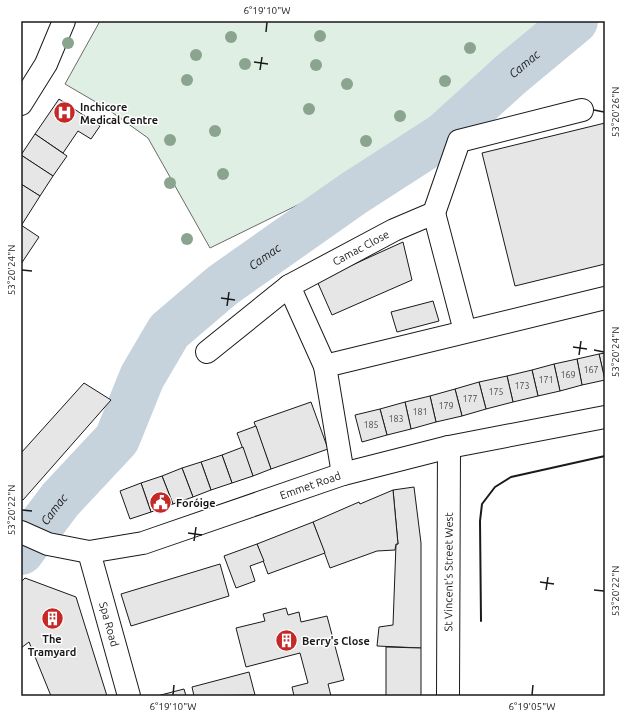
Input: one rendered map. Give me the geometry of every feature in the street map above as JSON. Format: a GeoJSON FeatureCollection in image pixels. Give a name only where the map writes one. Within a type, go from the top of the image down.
{"type":"FeatureCollection","features":[{"type":"Feature","properties":{"kind":"street"},"geometry":{"type":"LineString","coordinates":[[21,104],[46,64],[64,21]]}},
{"type":"Feature","properties":{"kind":"street"},"geometry":{"type":"LineString","coordinates":[[466,331],[434,213],[459,142],[582,110]]}},
{"type":"Feature","properties":{"kind":"street","name":"Camac Close"},"geometry":{"type":"LineString","coordinates":[[207,352],[288,286],[394,230],[434,213]]}},
{"type":"Feature","properties":{"kind":"street"},"geometry":{"type":"LineString","coordinates":[[288,286],[325,366],[343,474]]}},
{"type":"Feature","properties":{"kind":"street"},"geometry":{"type":"LineString","coordinates":[[325,366],[605,298]]}},
{"type":"Feature","properties":{"kind":"street","name":"Emmet Road"},"geometry":{"type":"LineString","coordinates":[[22,532],[48,544],[89,552],[143,543],[343,474],[449,447],[605,417]]}},
{"type":"Feature","properties":{"kind":"street","name":"St Vincent's Street West"},"geometry":{"type":"LineString","coordinates":[[448,696],[449,447]]}},
{"type":"Feature","properties":{"kind":"street","name":"Spa Road"},"geometry":{"type":"LineString","coordinates":[[89,552],[129,696]]}},
{"type":"Feature","properties":{"kind":"green space"},"geometry":{"type":"Polygon","coordinates":[[[100,21],[549,21],[424,126],[320,194],[210,248],[148,138],[106,108],[65,84],[100,21]]]}},
{"type":"Feature","properties":{"kind":"building","name":"Inchicore Medical Centre"},"geometry":{"type":"Polygon","coordinates":[[[59,99],[100,126],[91,139],[78,131],[63,153],[35,134],[59,99]]]}},
{"type":"Feature","properties":{"kind":"building"},"geometry":{"type":"Polygon","coordinates":[[[605,123],[605,264],[515,286],[482,153],[605,123]]]}},
{"type":"Feature","properties":{"kind":"building"},"geometry":{"type":"Polygon","coordinates":[[[35,134],[67,156],[53,176],[21,155],[35,134]]]}},
{"type":"Feature","properties":{"kind":"building"},"geometry":{"type":"Polygon","coordinates":[[[21,155],[53,176],[40,196],[21,184],[21,155]]]}},
{"type":"Feature","properties":{"kind":"building"},"geometry":{"type":"Polygon","coordinates":[[[21,184],[40,196],[21,226],[21,184]]]}},
{"type":"Feature","properties":{"kind":"building"},"geometry":{"type":"Polygon","coordinates":[[[21,225],[39,237],[21,264],[21,225]]]}},
{"type":"Feature","properties":{"kind":"building"},"geometry":{"type":"Polygon","coordinates":[[[403,242],[412,280],[332,315],[317,281],[403,242]]]}},
{"type":"Feature","properties":{"kind":"building"},"geometry":{"type":"Polygon","coordinates":[[[433,301],[439,321],[397,332],[391,312],[433,301]]]}},
{"type":"Feature","properties":{"kind":"building"},"geometry":{"type":"Polygon","coordinates":[[[605,353],[605,380],[599,354],[605,353]]]}},
{"type":"Feature","properties":{"kind":"building"},"geometry":{"type":"Polygon","coordinates":[[[599,354],[605,380],[582,385],[577,359],[599,354]]]}},
{"type":"Feature","properties":{"kind":"building"},"geometry":{"type":"Polygon","coordinates":[[[577,359],[582,385],[560,391],[554,364],[577,359]]]}},
{"type":"Feature","properties":{"kind":"building"},"geometry":{"type":"Polygon","coordinates":[[[554,364],[560,391],[538,396],[532,370],[554,364]]]}},
{"type":"Feature","properties":{"kind":"building"},"geometry":{"type":"Polygon","coordinates":[[[532,370],[538,396],[513,402],[507,376],[532,370]]]}},
{"type":"Feature","properties":{"kind":"building"},"geometry":{"type":"Polygon","coordinates":[[[507,376],[513,402],[486,409],[479,382],[507,376]]]}},
{"type":"Feature","properties":{"kind":"building"},"geometry":{"type":"Polygon","coordinates":[[[479,382],[486,409],[462,416],[455,389],[479,382]]]}},
{"type":"Feature","properties":{"kind":"building"},"geometry":{"type":"Polygon","coordinates":[[[84,383],[111,400],[23,500],[21,499],[21,453],[84,383]]]}},
{"type":"Feature","properties":{"kind":"building"},"geometry":{"type":"Polygon","coordinates":[[[455,389],[462,416],[436,422],[430,396],[455,389]]]}},
{"type":"Feature","properties":{"kind":"building"},"geometry":{"type":"Polygon","coordinates":[[[430,396],[436,422],[411,429],[405,402],[430,396]]]}},
{"type":"Feature","properties":{"kind":"building"},"geometry":{"type":"Polygon","coordinates":[[[311,402],[328,449],[271,469],[254,422],[311,402]]]}},
{"type":"Feature","properties":{"kind":"building"},"geometry":{"type":"Polygon","coordinates":[[[405,402],[411,429],[387,435],[380,409],[405,402]]]}},
{"type":"Feature","properties":{"kind":"building"},"geometry":{"type":"Polygon","coordinates":[[[380,409],[387,435],[362,442],[355,415],[380,409]]]}},
{"type":"Feature","properties":{"kind":"building"},"geometry":{"type":"Polygon","coordinates":[[[256,426],[271,469],[253,476],[237,433],[256,426]]]}},
{"type":"Feature","properties":{"kind":"building"},"geometry":{"type":"Polygon","coordinates":[[[243,447],[253,476],[232,483],[222,455],[243,447]]]}},
{"type":"Feature","properties":{"kind":"building"},"geometry":{"type":"Polygon","coordinates":[[[222,455],[232,483],[211,490],[201,462],[222,455]]]}},
{"type":"Feature","properties":{"kind":"building"},"geometry":{"type":"Polygon","coordinates":[[[201,462],[211,490],[193,497],[182,468],[201,462]]]}},
{"type":"Feature","properties":{"kind":"building"},"geometry":{"type":"Polygon","coordinates":[[[182,468],[193,497],[173,504],[162,476],[182,468]]]}},
{"type":"Feature","properties":{"kind":"building"},"geometry":{"type":"Polygon","coordinates":[[[162,476],[173,504],[151,512],[141,483],[162,476]]]}},
{"type":"Feature","properties":{"kind":"building"},"geometry":{"type":"Polygon","coordinates":[[[141,483],[151,512],[130,519],[120,491],[141,483]]]}},
{"type":"Feature","properties":{"kind":"building"},"geometry":{"type":"Polygon","coordinates":[[[414,487],[421,543],[421,648],[377,646],[379,627],[393,625],[396,544],[398,544],[393,490],[414,487]]]}},
{"type":"Feature","properties":{"kind":"building"},"geometry":{"type":"Polygon","coordinates":[[[393,490],[398,544],[396,544],[395,550],[377,551],[330,568],[313,522],[359,502],[360,504],[393,490]]]}},
{"type":"Feature","properties":{"kind":"building"},"geometry":{"type":"Polygon","coordinates":[[[313,522],[325,553],[268,574],[257,544],[313,522]]]}},
{"type":"Feature","properties":{"kind":"building"},"geometry":{"type":"Polygon","coordinates":[[[257,544],[264,561],[250,566],[255,581],[236,588],[224,556],[257,544]]]}},
{"type":"Feature","properties":{"kind":"building"},"geometry":{"type":"Polygon","coordinates":[[[220,564],[229,596],[131,626],[121,594],[220,564]]]}},
{"type":"Feature","properties":{"kind":"building","name":"The Tramyard"},"geometry":{"type":"Polygon","coordinates":[[[25,578],[76,597],[107,696],[51,696],[29,642],[21,648],[21,582],[25,578]]]}},
{"type":"Feature","properties":{"kind":"building","name":"Berry's Close"},"geometry":{"type":"Polygon","coordinates":[[[286,608],[288,615],[299,612],[301,622],[327,616],[344,680],[328,684],[331,696],[294,696],[292,687],[308,683],[300,653],[246,667],[236,628],[265,621],[263,614],[286,608]]]}},
{"type":"Feature","properties":{"kind":"building"},"geometry":{"type":"Polygon","coordinates":[[[386,647],[421,648],[421,696],[386,696],[386,647]]]}},
{"type":"Feature","properties":{"kind":"building"},"geometry":{"type":"Polygon","coordinates":[[[249,672],[255,695],[194,696],[192,687],[249,672]]]}},
{"type":"Feature","properties":{"kind":"building"},"geometry":{"type":"Polygon","coordinates":[[[184,689],[186,696],[157,696],[184,689]]]}},
{"type":"Feature","properties":{"kind":"waterway","name":"Camac"},"geometry":{"type":"LineString","coordinates":[[21,552],[60,500],[117,439],[142,377],[169,331],[223,285],[354,193],[444,135],[510,75],[575,21]]}},
{"type":"Feature","properties":{"kind":"wall"},"geometry":{"type":"LineString","coordinates":[[481,621],[480,521],[482,504],[495,487],[511,477],[605,456]]}},
{"type":"Feature","properties":{"kind":"place","name":"Inchicore Medical Centre"},"geometry":{"type":"Point","coordinates":[64,113]}},
{"type":"Feature","properties":{"kind":"place","name":"Foróige"},"geometry":{"type":"Point","coordinates":[160,503]}},
{"type":"Feature","properties":{"kind":"place","name":"The Tramyard"},"geometry":{"type":"Point","coordinates":[52,619]}},
{"type":"Feature","properties":{"kind":"place","name":"Berry's Close"},"geometry":{"type":"Point","coordinates":[287,641]}}]}
